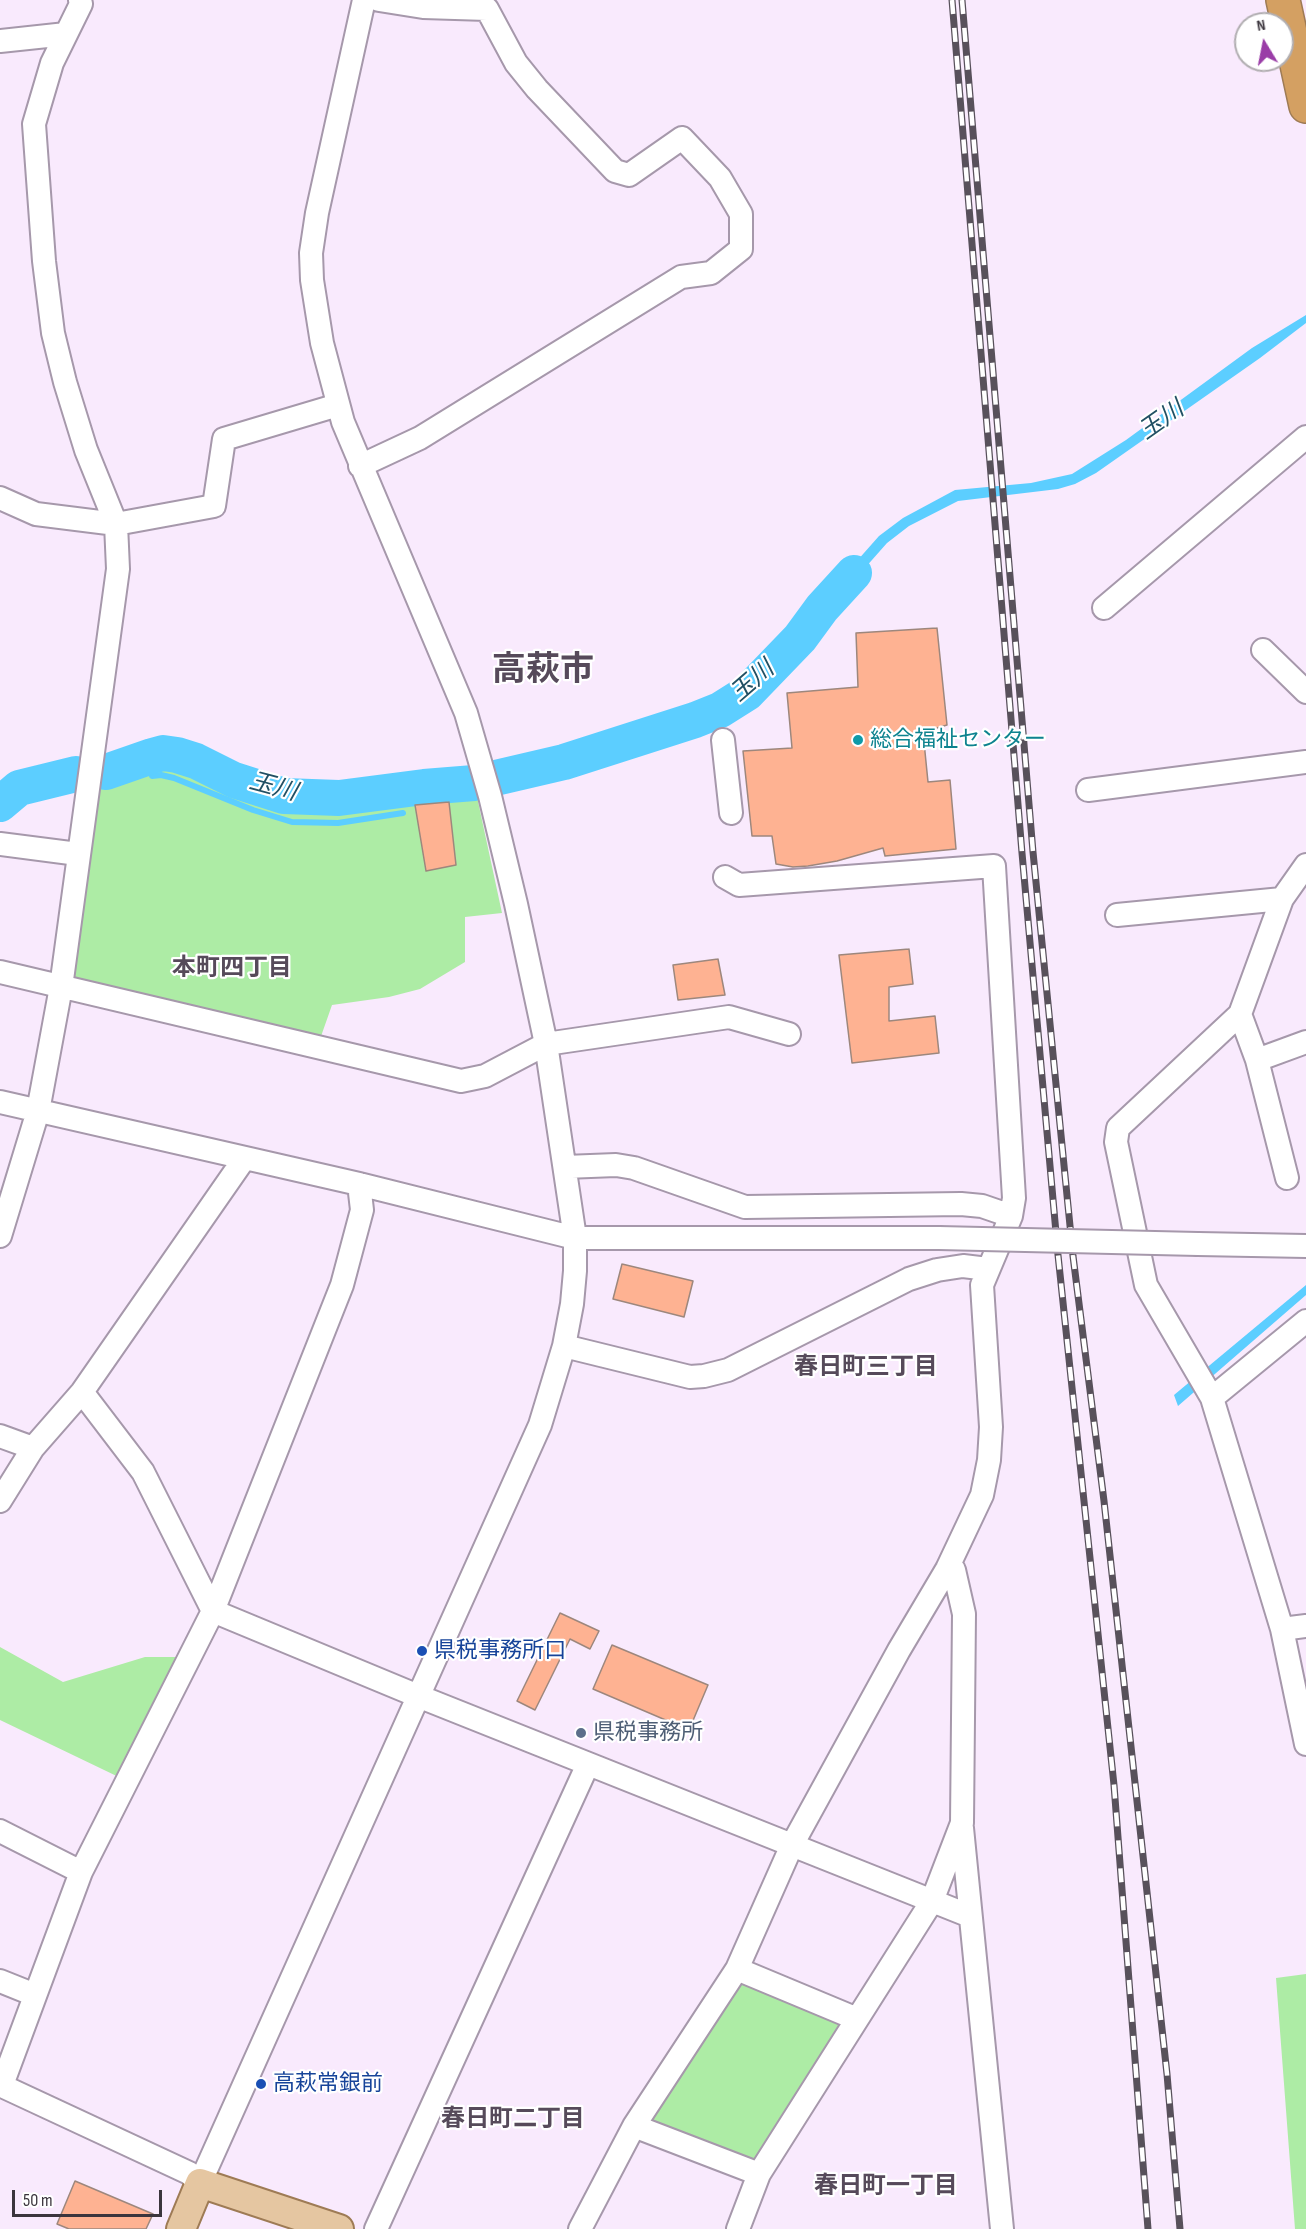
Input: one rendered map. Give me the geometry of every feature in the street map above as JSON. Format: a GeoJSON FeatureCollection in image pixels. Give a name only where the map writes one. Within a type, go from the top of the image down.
{"type":"FeatureCollection","features":[{"type":"Feature","properties":{"kind":"highway"},"geometry":{"type":"LineString","coordinates":[[1283,0],[1306,106]]}},
{"type":"Feature","properties":{"kind":"main road"},"geometry":{"type":"LineString","coordinates":[[182,2229],[200,2184],[339,2229]]}},
{"type":"Feature","properties":{"kind":"street"},"geometry":{"type":"LineString","coordinates":[[359,1184],[362,1210],[342,1285],[213,1611],[81,1872],[1,2085],[189,2173],[200,2184],[540,1425],[564,1346],[572,1304],[575,1271],[575,1238],[546,1044],[490,796],[466,713],[360,465],[338,405],[322,343],[312,280],[311,254],[317,213],[364,0]]}},
{"type":"Feature","properties":{"kind":"street"},"geometry":{"type":"LineString","coordinates":[[360,465],[420,438],[681,277],[711,273],[741,249],[741,214],[720,178],[682,138],[629,175],[615,171],[537,89],[516,63],[487,9],[423,7],[379,0]]}},
{"type":"Feature","properties":{"kind":"street"},"geometry":{"type":"LineString","coordinates":[[0,1236],[38,1111],[61,987],[118,569],[116,524],[86,450],[53,333],[44,261],[34,123],[52,63],[84,1]]}},
{"type":"Feature","properties":{"kind":"street"},"geometry":{"type":"LineString","coordinates":[[0,41],[66,34]]}},
{"type":"Feature","properties":{"kind":"street"},"geometry":{"type":"LineString","coordinates":[[0,498],[36,514],[116,524],[214,507],[224,439],[338,405]]}},
{"type":"Feature","properties":{"kind":"street"},"geometry":{"type":"LineString","coordinates":[[1104,608],[1306,437]]}},
{"type":"Feature","properties":{"kind":"street"},"geometry":{"type":"LineString","coordinates":[[1263,650],[1306,692]]}},
{"type":"Feature","properties":{"kind":"street"},"geometry":{"type":"LineString","coordinates":[[723,740],[731,813]]}},
{"type":"Feature","properties":{"kind":"street"},"geometry":{"type":"LineString","coordinates":[[1088,790],[1306,762]]}},
{"type":"Feature","properties":{"kind":"street"},"geometry":{"type":"LineString","coordinates":[[0,844],[78,854]]}},
{"type":"Feature","properties":{"kind":"street"},"geometry":{"type":"LineString","coordinates":[[1306,865],[1282,899],[1240,1014],[1118,1128],[1116,1142],[1146,1285],[1212,1398],[1282,1629],[1306,1744]]}},
{"type":"Feature","properties":{"kind":"street"},"geometry":{"type":"LineString","coordinates":[[580,2229],[634,2126],[737,1969],[792,1845],[899,1650],[947,1569],[982,1495],[989,1460],[991,1427],[982,1285],[1011,1216],[1014,1198],[994,866],[739,885],[725,877]]}},
{"type":"Feature","properties":{"kind":"street"},"geometry":{"type":"LineString","coordinates":[[1117,915],[1282,899]]}},
{"type":"Feature","properties":{"kind":"street"},"geometry":{"type":"LineString","coordinates":[[0,972],[461,1080],[485,1076],[546,1044],[729,1017],[789,1035]]}},
{"type":"Feature","properties":{"kind":"street"},"geometry":{"type":"LineString","coordinates":[[1240,1014],[1257,1060],[1287,1178]]}},
{"type":"Feature","properties":{"kind":"street"},"geometry":{"type":"LineString","coordinates":[[1257,1060],[1306,1042]]}},
{"type":"Feature","properties":{"kind":"street"},"geometry":{"type":"LineString","coordinates":[[0,1102],[359,1184],[575,1238],[939,1238],[1306,1246]]}},
{"type":"Feature","properties":{"kind":"street"},"geometry":{"type":"LineString","coordinates":[[0,1501],[33,1448],[82,1392],[244,1159]]}},
{"type":"Feature","properties":{"kind":"street"},"geometry":{"type":"LineString","coordinates":[[565,1167],[616,1165],[634,1168],[745,1207],[961,1204],[982,1206],[1011,1216]]}},
{"type":"Feature","properties":{"kind":"street"},"geometry":{"type":"LineString","coordinates":[[564,1346],[690,1377],[704,1376],[728,1370],[909,1279],[937,1269],[963,1266],[987,1269]]}},
{"type":"Feature","properties":{"kind":"street"},"geometry":{"type":"LineString","coordinates":[[1212,1398],[1306,1321]]}},
{"type":"Feature","properties":{"kind":"street"},"geometry":{"type":"LineString","coordinates":[[82,1392],[143,1473],[213,1611],[418,1696],[970,1916]]}},
{"type":"Feature","properties":{"kind":"street"},"geometry":{"type":"LineString","coordinates":[[0,1436],[33,1448]]}},
{"type":"Feature","properties":{"kind":"street"},"geometry":{"type":"LineString","coordinates":[[947,1569],[954,1570],[964,1614],[962,1823],[1002,2229]]}},
{"type":"Feature","properties":{"kind":"street"},"geometry":{"type":"LineString","coordinates":[[1282,1629],[1306,1626]]}},
{"type":"Feature","properties":{"kind":"street"},"geometry":{"type":"LineString","coordinates":[[376,2229],[588,1764]]}},
{"type":"Feature","properties":{"kind":"street"},"geometry":{"type":"LineString","coordinates":[[738,2229],[759,2174],[932,1901],[962,1823]]}},
{"type":"Feature","properties":{"kind":"street"},"geometry":{"type":"LineString","coordinates":[[0,1831],[81,1872]]}},
{"type":"Feature","properties":{"kind":"street"},"geometry":{"type":"LineString","coordinates":[[737,1969],[857,2019]]}},
{"type":"Feature","properties":{"kind":"street"},"geometry":{"type":"LineString","coordinates":[[0,1980],[36,1995]]}},
{"type":"Feature","properties":{"kind":"street"},"geometry":{"type":"LineString","coordinates":[[634,2126],[759,2174]]}},
{"type":"Feature","properties":{"kind":"green space"},"geometry":{"type":"Polygon","coordinates":[[[163,753],[260,788],[303,797],[417,790],[474,783],[502,913],[465,917],[465,962],[420,989],[389,997],[332,1005],[319,1042],[62,982],[88,791],[122,766],[163,753]]]}},
{"type":"Feature","properties":{"kind":"green space"},"geometry":{"type":"Polygon","coordinates":[[[0,1647],[63,1682],[145,1657],[189,1657],[127,1781],[0,1720],[0,1647]]]}},
{"type":"Feature","properties":{"kind":"green space"},"geometry":{"type":"Polygon","coordinates":[[[737,1969],[857,2019],[759,2174],[634,2126],[737,1969]]]}},
{"type":"Feature","properties":{"kind":"green space"},"geometry":{"type":"Polygon","coordinates":[[[1306,1974],[1306,2229],[1295,2229],[1276,1978],[1306,1974]]]}},
{"type":"Feature","properties":{"kind":"water"},"geometry":{"type":"Polygon","coordinates":[[[1306,315],[1306,323],[1260,358],[1096,473],[1075,484],[1058,489],[958,501],[909,526],[887,543],[826,612],[818,605],[879,536],[903,518],[955,490],[1031,483],[1072,474],[1126,440],[1252,348],[1306,315]]]}},
{"type":"Feature","properties":{"kind":"water"},"geometry":{"type":"Polygon","coordinates":[[[1306,1285],[1306,1295],[1178,1406],[1174,1395],[1306,1285]]]}},
{"type":"Feature","properties":{"kind":"building","name":"総合福祉センター"},"geometry":{"type":"Polygon","coordinates":[[[937,628],[947,725],[923,732],[928,782],[950,780],[956,849],[885,856],[883,848],[837,861],[808,866],[793,867],[776,864],[772,836],[752,836],[743,751],[792,748],[787,693],[858,687],[856,633],[937,628]]]}},
{"type":"Feature","properties":{"kind":"building"},"geometry":{"type":"Polygon","coordinates":[[[449,802],[456,865],[426,871],[415,805],[449,802]]]}},
{"type":"Feature","properties":{"kind":"building"},"geometry":{"type":"Polygon","coordinates":[[[909,949],[913,984],[889,987],[889,1021],[935,1016],[939,1053],[852,1063],[839,955],[909,949]]]}},
{"type":"Feature","properties":{"kind":"building"},"geometry":{"type":"Polygon","coordinates":[[[718,959],[725,995],[678,1000],[673,965],[718,959]]]}},
{"type":"Feature","properties":{"kind":"building"},"geometry":{"type":"Polygon","coordinates":[[[622,1264],[693,1281],[684,1317],[613,1299],[622,1264]]]}},
{"type":"Feature","properties":{"kind":"building"},"geometry":{"type":"Polygon","coordinates":[[[560,1613],[599,1631],[590,1649],[570,1639],[535,1710],[517,1701],[560,1613]]]}},
{"type":"Feature","properties":{"kind":"building"},"geometry":{"type":"Polygon","coordinates":[[[612,1645],[708,1685],[689,1730],[593,1689],[612,1645]]]}},
{"type":"Feature","properties":{"kind":"building"},"geometry":{"type":"Polygon","coordinates":[[[75,2181],[153,2214],[146,2229],[69,2229],[57,2224],[75,2181]]]}},
{"type":"Feature","properties":{"kind":"waterway","name":"玉川"},"geometry":{"type":"LineString","coordinates":[[106,772],[163,753],[196,761],[234,780],[284,796],[339,798],[474,783],[564,762],[695,720],[720,710],[747,693],[800,638],[822,608],[854,573]]}},
{"type":"Feature","properties":{"kind":"waterway","name":"玉川"},"geometry":{"type":"LineString","coordinates":[[0,804],[19,788],[76,774]]}},
{"type":"Feature","properties":{"kind":"waterway"},"geometry":{"type":"LineString","coordinates":[[152,776],[161,775],[174,778],[253,810],[292,822],[338,823],[403,813]]}},
{"type":"Feature","properties":{"kind":"railway"},"geometry":{"type":"LineString","coordinates":[[952,0],[1022,853],[1058,1255],[1114,1785],[1148,2229]]}},
{"type":"Feature","properties":{"kind":"railway"},"geometry":{"type":"LineString","coordinates":[[962,0],[1033,852],[1073,1256],[1104,1501],[1167,2074],[1180,2229]]}},
{"type":"Feature","properties":{"kind":"place","name":"総合福祉センター"},"geometry":{"type":"Point","coordinates":[858,740]}},
{"type":"Feature","properties":{"kind":"place","name":"県税事務所口"},"geometry":{"type":"Point","coordinates":[422,1651]}},
{"type":"Feature","properties":{"kind":"place","name":"県税事務所"},"geometry":{"type":"Point","coordinates":[581,1733]}},
{"type":"Feature","properties":{"kind":"place","name":"高萩常銀前"},"geometry":{"type":"Point","coordinates":[261,2084]}},
{"type":"Feature","properties":{"kind":"district","name":"高萩市"},"geometry":{"type":"Point","coordinates":[543,671]}},
{"type":"Feature","properties":{"kind":"district","name":"本町四丁目"},"geometry":{"type":"Point","coordinates":[232,969]}},
{"type":"Feature","properties":{"kind":"district","name":"春日町三丁目"},"geometry":{"type":"Point","coordinates":[866,1368]}},
{"type":"Feature","properties":{"kind":"district","name":"春日町二丁目"},"geometry":{"type":"Point","coordinates":[513,2120]}},
{"type":"Feature","properties":{"kind":"district","name":"春日町一丁目"},"geometry":{"type":"Point","coordinates":[886,2187]}}]}
